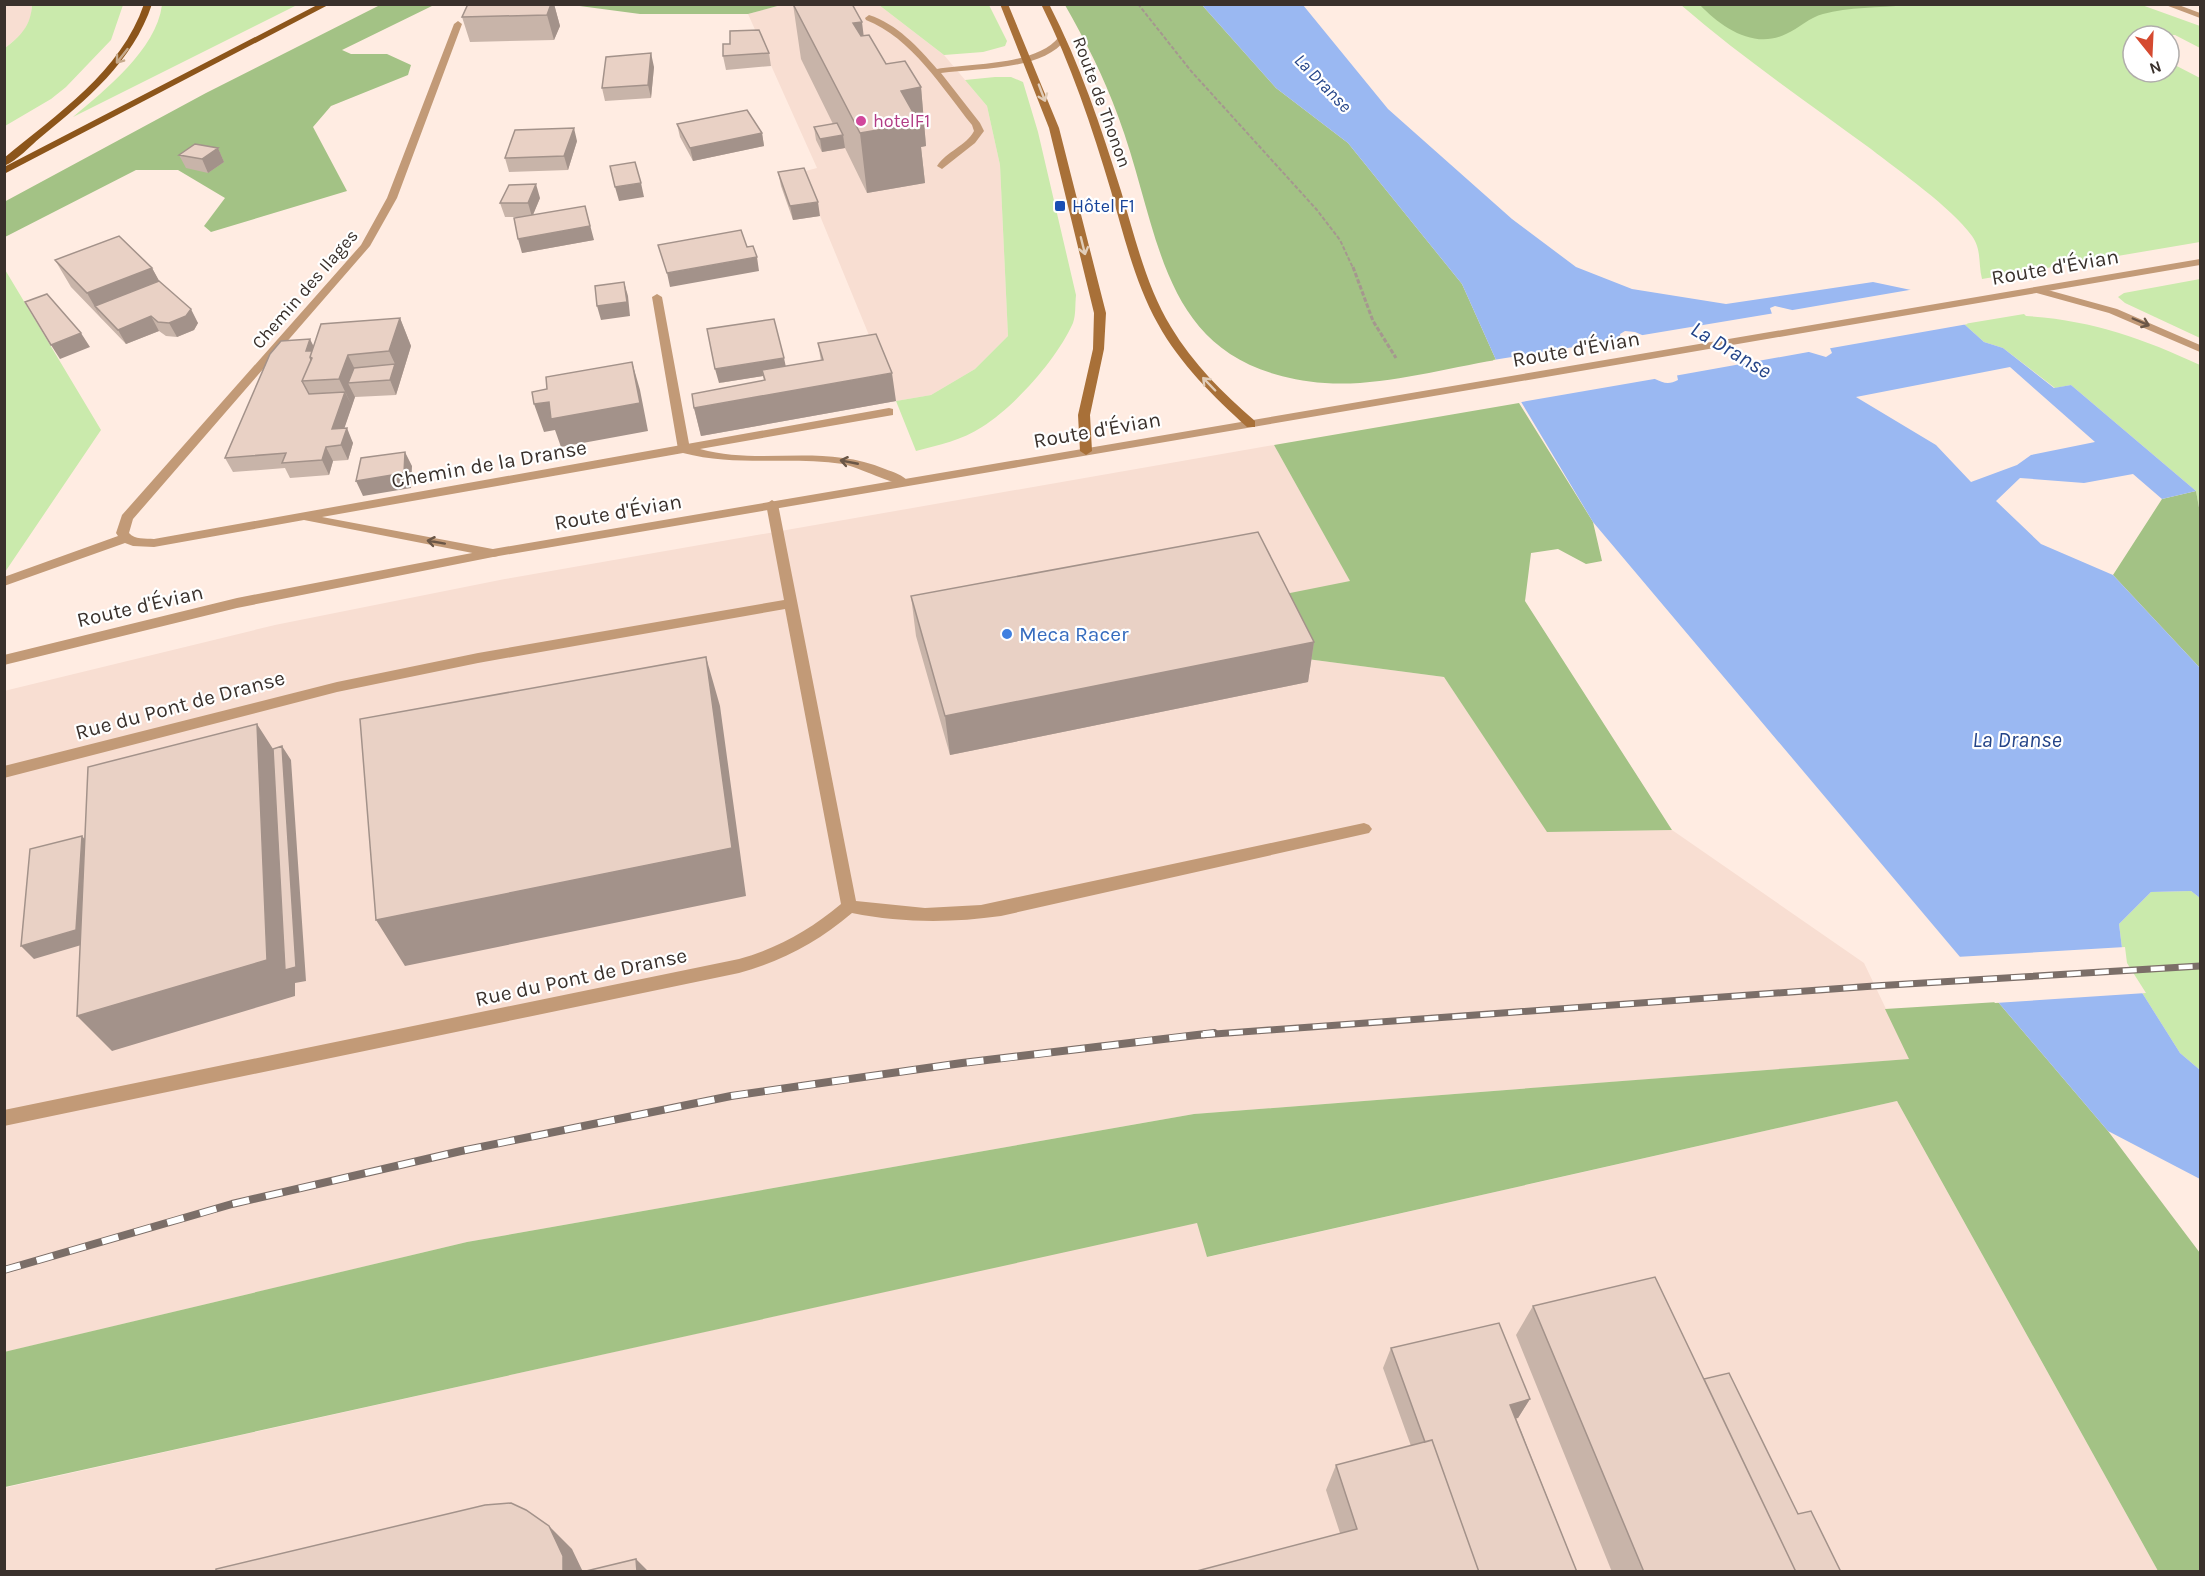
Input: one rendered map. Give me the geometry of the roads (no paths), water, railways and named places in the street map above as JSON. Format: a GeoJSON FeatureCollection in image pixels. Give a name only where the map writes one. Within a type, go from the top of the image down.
{"type":"FeatureCollection","features":[{"type":"Feature","properties":{"kind":"main road"},"geometry":{"type":"LineString","coordinates":[[4,163],[106,74],[134,40],[148,4]]}},
{"type":"Feature","properties":{"kind":"main road"},"geometry":{"type":"LineString","coordinates":[[4,171],[326,4]]}},
{"type":"Feature","properties":{"kind":"main road"},"geometry":{"type":"LineString","coordinates":[[1004,4],[1054,128],[1100,313],[1102,331],[1100,349],[1083,412],[1081,432],[1086,451]]}},
{"type":"Feature","properties":{"kind":"main road","name":"Route de Thonon"},"geometry":{"type":"LineString","coordinates":[[1045,4],[1062,39],[1095,121],[1152,303],[1180,351],[1200,375],[1251,424]]}},
{"type":"Feature","properties":{"kind":"street"},"geometry":{"type":"LineString","coordinates":[[2167,4],[2200,16]]}},
{"type":"Feature","properties":{"kind":"street"},"geometry":{"type":"LineString","coordinates":[[869,18],[880,22],[909,44],[977,125],[979,131],[977,137],[949,157],[942,166]]}},
{"type":"Feature","properties":{"kind":"street","name":"Chemin des Ilages"},"geometry":{"type":"LineString","coordinates":[[126,538],[122,533],[127,518],[365,246],[377,229],[392,198],[458,24]]}},
{"type":"Feature","properties":{"kind":"street"},"geometry":{"type":"LineString","coordinates":[[933,72],[1028,59],[1048,53],[1060,44],[1062,39]]}},
{"type":"Feature","properties":{"kind":"street","name":"Route d'Évian"},"geometry":{"type":"LineString","coordinates":[[4,660],[237,603],[493,553],[2200,262]]}},
{"type":"Feature","properties":{"kind":"street"},"geometry":{"type":"LineString","coordinates":[[2037,290],[2086,302],[2140,321],[2200,349]]}},
{"type":"Feature","properties":{"kind":"street"},"geometry":{"type":"LineString","coordinates":[[657,297],[684,449]]}},
{"type":"Feature","properties":{"kind":"street","name":"Chemin de la Dranse"},"geometry":{"type":"LineString","coordinates":[[4,582],[126,538],[133,542],[154,543],[889,412]]}},
{"type":"Feature","properties":{"kind":"street","name":"Chemin de la Dranse"},"geometry":{"type":"LineString","coordinates":[[684,449],[705,456],[730,459],[836,459],[873,468],[903,482]]}},
{"type":"Feature","properties":{"kind":"street"},"geometry":{"type":"LineString","coordinates":[[772,504],[849,906],[885,914],[924,917],[963,915],[1001,909],[1364,829]]}},
{"type":"Feature","properties":{"kind":"street","name":"Chemin de la Dranse"},"geometry":{"type":"LineString","coordinates":[[300,517],[493,553]]}},
{"type":"Feature","properties":{"kind":"street","name":"Rue du Pont de Dranse"},"geometry":{"type":"LineString","coordinates":[[4,772],[347,684],[478,658],[791,603]]}},
{"type":"Feature","properties":{"kind":"street","name":"Rue du Pont de Dranse"},"geometry":{"type":"LineString","coordinates":[[4,1118],[739,966],[771,957],[801,944],[849,906]]}},
{"type":"Feature","properties":{"kind":"water","name":"La Dranse"},"geometry":{"type":"Polygon","coordinates":[[[1202,5],[1303,5],[1388,109],[1512,219],[1576,267],[1632,289],[1726,304],[1873,282],[1911,290],[1964,324],[1984,342],[2003,348],[2054,388],[2071,385],[2196,491],[2162,499],[2133,474],[2084,483],[2020,478],[1996,501],[2041,544],[2113,575],[2200,668],[2200,898],[2191,891],[2151,892],[2119,924],[2124,964],[2180,1053],[2200,1070],[2200,1179],[2108,1131],[1998,1002],[1593,522],[1496,360],[1462,284],[1348,143],[1276,88],[1202,5]],[[1775,306],[1770,308],[1772,314],[1809,352],[1826,357],[1832,353],[1830,348],[1792,310],[1775,306]],[[1625,331],[1620,334],[1621,339],[1655,379],[1666,383],[1678,380],[1677,375],[1642,335],[1625,331]],[[2010,367],[1856,397],[1936,445],[1971,482],[2017,465],[2031,455],[2095,442],[2010,367]]]}},
{"type":"Feature","properties":{"kind":"railway"},"geometry":{"type":"LineString","coordinates":[[1201,1035],[1874,986],[2200,966]]}},
{"type":"Feature","properties":{"kind":"railway"},"geometry":{"type":"LineString","coordinates":[[4,1270],[232,1204],[461,1151],[731,1096],[962,1063],[1214,1033]]}},
{"type":"Feature","properties":{"kind":"place","name":"hotelF1"},"geometry":{"type":"Point","coordinates":[861,121]}},
{"type":"Feature","properties":{"kind":"place","name":"Hôtel F1"},"geometry":{"type":"Point","coordinates":[1060,206]}},
{"type":"Feature","properties":{"kind":"place","name":"Meca Racer"},"geometry":{"type":"Point","coordinates":[1007,634]}}]}
